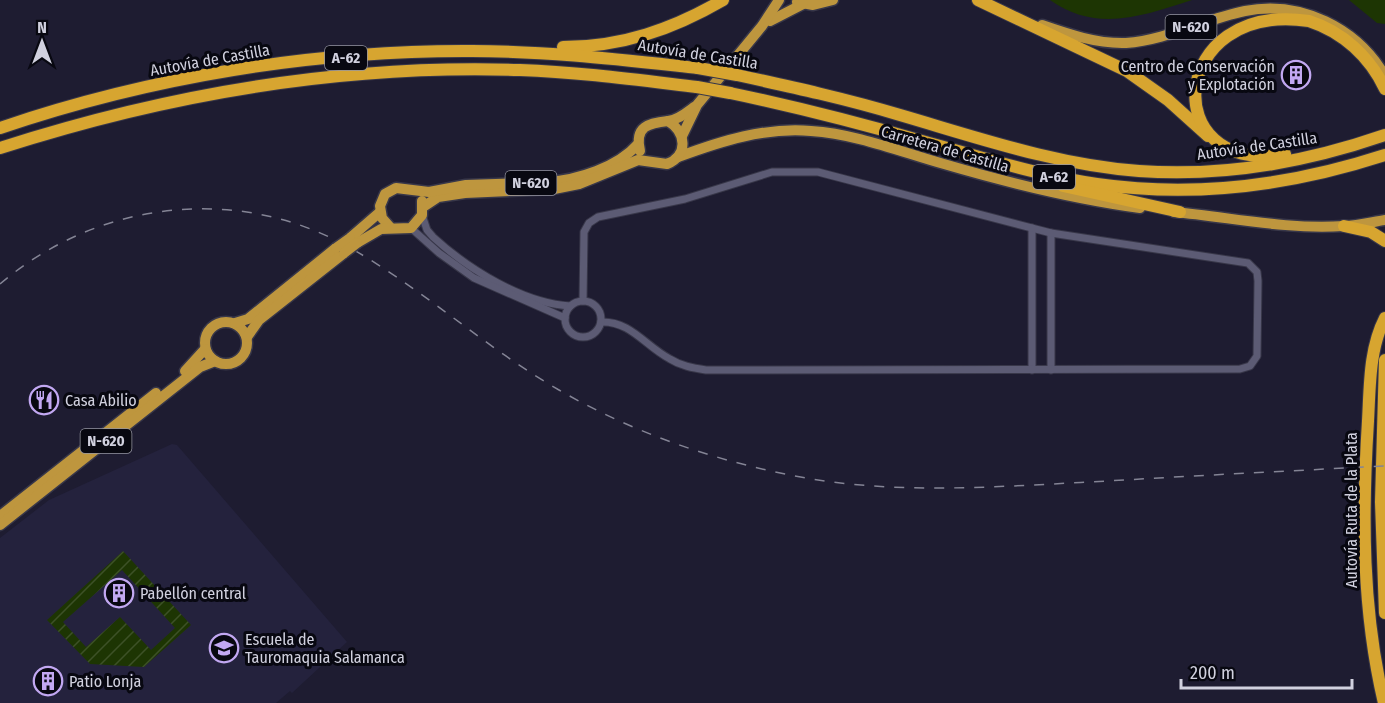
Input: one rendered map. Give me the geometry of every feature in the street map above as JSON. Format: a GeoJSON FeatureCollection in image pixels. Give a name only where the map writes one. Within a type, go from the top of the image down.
{"type":"FeatureCollection","features":[{"type":"Feature","properties":{"kind":"highway"},"geometry":{"type":"LineString","coordinates":[[472,51],[582,47],[616,43],[679,24],[723,0]]}},
{"type":"Feature","properties":{"kind":"highway","name":"N-620"},"geometry":{"type":"LineString","coordinates":[[360,236],[390,227],[396,230],[411,228],[422,211],[438,197],[465,193],[554,189],[579,184],[629,163],[648,161],[661,165],[678,157],[683,147],[682,136],[697,105],[762,26],[779,0]]}},
{"type":"Feature","properties":{"kind":"highway","name":"N-620"},"geometry":{"type":"LineString","coordinates":[[762,26],[798,2],[823,4],[833,0]]}},
{"type":"Feature","properties":{"kind":"highway"},"geometry":{"type":"LineString","coordinates":[[979,0],[1127,71],[1168,100],[1210,137],[1240,156],[1263,159],[1285,158],[1385,129]]}},
{"type":"Feature","properties":{"kind":"highway","name":"N-620"},"geometry":{"type":"LineString","coordinates":[[979,0],[1060,31],[1114,43],[1160,36],[1246,11],[1285,9],[1312,15],[1344,32],[1364,48],[1385,76]]}},
{"type":"Feature","properties":{"kind":"highway"},"geometry":{"type":"LineString","coordinates":[[1365,136],[1278,156],[1241,152],[1214,135],[1200,114],[1194,86],[1198,60],[1213,37],[1234,22],[1258,15],[1290,16],[1323,26],[1351,44],[1369,62],[1385,89]]}},
{"type":"Feature","properties":{"kind":"highway","name":"Autovía de Castilla"},"geometry":{"type":"LineString","coordinates":[[0,128],[129,91],[240,70],[324,59],[472,51],[576,55],[698,68],[737,75],[898,114],[1002,146],[1048,157],[1140,171],[1191,172],[1273,164],[1323,154],[1385,135]]}},
{"type":"Feature","properties":{"kind":"highway","name":"Autovía de Castilla"},"geometry":{"type":"LineString","coordinates":[[0,148],[143,107],[327,76],[424,70],[519,70],[576,73],[730,93],[811,110],[1046,176],[1098,184],[1192,190],[1289,180],[1385,155]]}},
{"type":"Feature","properties":{"kind":"highway","name":"N-620"},"geometry":{"type":"LineString","coordinates":[[0,516],[196,362],[205,349],[205,337],[212,326],[223,321],[235,323],[248,319],[360,236],[380,212],[381,200],[390,190],[402,187],[414,192],[466,185],[552,182],[576,177],[625,157],[638,144],[644,128],[651,123],[680,117],[697,105]]}},
{"type":"Feature","properties":{"kind":"highway"},"geometry":{"type":"LineString","coordinates":[[668,121],[677,127],[682,136]]}},
{"type":"Feature","properties":{"kind":"highway","name":"Carretera de Castilla"},"geometry":{"type":"LineString","coordinates":[[678,157],[715,143],[748,135],[811,131],[879,145],[1039,190],[1091,201],[1265,223],[1344,226],[1385,220]]}},
{"type":"Feature","properties":{"kind":"highway"},"geometry":{"type":"LineString","coordinates":[[638,144],[648,161]]}},
{"type":"Feature","properties":{"kind":"highway"},"geometry":{"type":"LineString","coordinates":[[960,151],[987,163],[1050,183],[1180,212]]}},
{"type":"Feature","properties":{"kind":"highway"},"geometry":{"type":"LineString","coordinates":[[414,192],[422,211]]}},
{"type":"Feature","properties":{"kind":"highway"},"geometry":{"type":"LineString","coordinates":[[380,212],[390,227]]}},
{"type":"Feature","properties":{"kind":"highway"},"geometry":{"type":"LineString","coordinates":[[1344,226],[1371,232],[1385,241]]}},
{"type":"Feature","properties":{"kind":"highway","name":"N-620"},"geometry":{"type":"LineString","coordinates":[[0,525],[200,367],[215,361],[229,364],[236,361],[246,350],[247,337],[259,320],[340,251]]}},
{"type":"Feature","properties":{"kind":"highway"},"geometry":{"type":"LineString","coordinates":[[1374,351],[1385,308]]}},
{"type":"Feature","properties":{"kind":"highway","name":"Autovía Ruta de la Plata"},"geometry":{"type":"LineString","coordinates":[[1384,703],[1372,643],[1365,559],[1365,464],[1374,351],[1385,318]]}},
{"type":"Feature","properties":{"kind":"highway"},"geometry":{"type":"LineString","coordinates":[[235,323],[242,328],[247,337]]}},
{"type":"Feature","properties":{"kind":"highway"},"geometry":{"type":"LineString","coordinates":[[205,349],[215,361]]}},
{"type":"Feature","properties":{"kind":"highway","name":"Autovía Ruta de la Plata"},"geometry":{"type":"LineString","coordinates":[[1385,360],[1381,502],[1385,613]]}},
{"type":"Feature","properties":{"kind":"street"},"geometry":{"type":"LineString","coordinates":[[583,302],[584,232],[589,223],[598,217],[685,199],[772,172],[818,172],[840,176],[1032,228],[1248,264],[1257,272],[1258,281],[1257,356],[1256,361],[1245,369],[706,370],[684,366],[668,358],[634,331],[619,324],[601,322]]}},
{"type":"Feature","properties":{"kind":"street"},"geometry":{"type":"LineString","coordinates":[[422,211],[427,230],[433,237],[478,272],[529,295],[570,306],[583,302],[598,310],[601,322],[596,332],[579,337],[569,331],[565,318],[570,306]]}},
{"type":"Feature","properties":{"kind":"street"},"geometry":{"type":"LineString","coordinates":[[411,228],[439,253],[474,278],[565,318]]}},
{"type":"Feature","properties":{"kind":"street"},"geometry":{"type":"LineString","coordinates":[[1032,228],[1032,370]]}},
{"type":"Feature","properties":{"kind":"street"},"geometry":{"type":"LineString","coordinates":[[1051,232],[1051,370]]}},
{"type":"Feature","properties":{"kind":"shaded area"},"geometry":{"type":"Polygon","coordinates":[[[172,444],[177,445],[347,642],[292,693],[290,691],[276,703],[0,703],[0,538],[49,500],[172,444]]]}},
{"type":"Feature","properties":{"kind":"green space"},"geometry":{"type":"Polygon","coordinates":[[[1050,0],[1192,0],[1138,16],[1102,19],[1067,10],[1050,0]]]}},
{"type":"Feature","properties":{"kind":"green space"},"geometry":{"type":"Polygon","coordinates":[[[1349,0],[1385,0],[1385,24],[1377,23],[1349,0]]]}},
{"type":"Feature","properties":{"kind":"green space"},"geometry":{"type":"Polygon","coordinates":[[[123,551],[191,625],[144,667],[90,664],[47,620],[123,551]],[[122,570],[63,622],[86,647],[120,617],[151,650],[175,628],[122,570]]]}},
{"type":"Feature","properties":{"kind":"railway"},"geometry":{"type":"LineString","coordinates":[[0,284],[38,256],[79,235],[122,220],[166,211],[212,209],[257,214],[302,226],[345,245],[400,279],[531,373],[615,419],[703,453],[795,476],[868,486],[942,488],[1385,466]]}},
{"type":"Feature","properties":{"kind":"place","name":"Centro de Conservación y Explotación"},"geometry":{"type":"Point","coordinates":[1296,75]}},
{"type":"Feature","properties":{"kind":"place","name":"Casa Abilio"},"geometry":{"type":"Point","coordinates":[44,400]}},
{"type":"Feature","properties":{"kind":"place","name":"Pabellón central"},"geometry":{"type":"Point","coordinates":[119,593]}},
{"type":"Feature","properties":{"kind":"place","name":"Escuela de Tauromaquia Salamanca"},"geometry":{"type":"Point","coordinates":[224,648]}},
{"type":"Feature","properties":{"kind":"place","name":"Patio Lonja"},"geometry":{"type":"Point","coordinates":[48,681]}}]}
